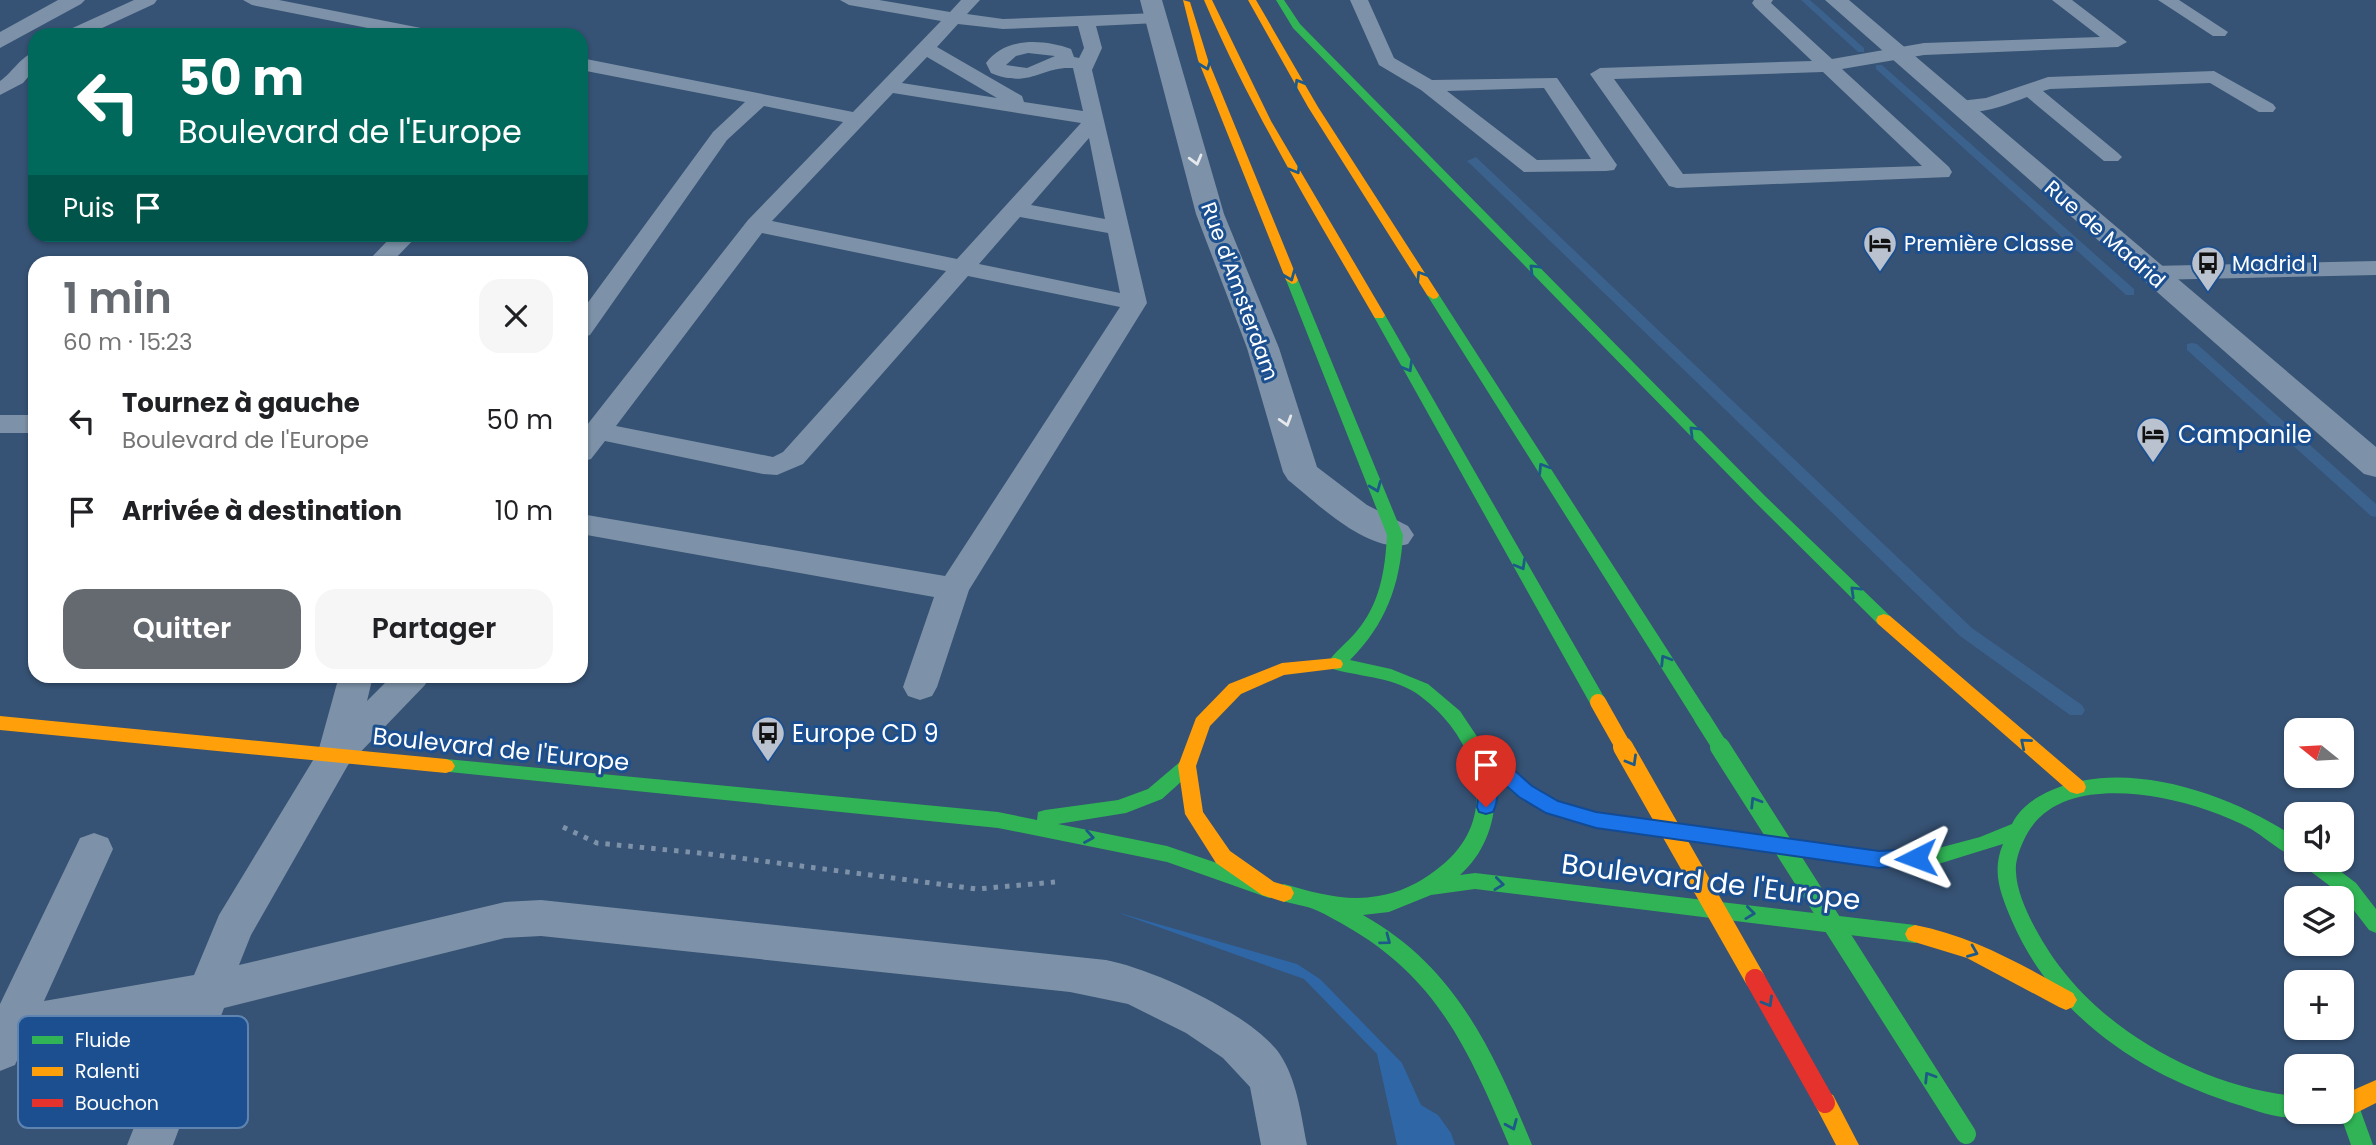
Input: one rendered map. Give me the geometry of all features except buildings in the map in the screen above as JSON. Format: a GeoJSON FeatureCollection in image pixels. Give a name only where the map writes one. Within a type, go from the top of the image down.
{"type":"FeatureCollection","features":[{"type":"Feature","properties":{"kind":"main road"},"geometry":{"type":"LineString","coordinates":[[1185,0],[1203,60],[1395,535],[1395,567],[1387,601],[1373,627],[1335,663]]}},
{"type":"Feature","properties":{"kind":"main road"},"geometry":{"type":"LineString","coordinates":[[1209,0],[1220,29],[1265,115],[1848,1145]]}},
{"type":"Feature","properties":{"kind":"main road"},"geometry":{"type":"LineString","coordinates":[[1252,0],[1313,107],[1969,1140]]}},
{"type":"Feature","properties":{"kind":"main road"},"geometry":{"type":"LineString","coordinates":[[1280,0],[1296,26],[1760,499],[1899,635],[2077,787]]}},
{"type":"Feature","properties":{"kind":"main road","name":"Boulevard de l'Europe"},"geometry":{"type":"LineString","coordinates":[[1269,889],[1223,857],[1194,814],[1187,766],[1202,723],[1235,689],[1282,669],[1335,663],[1379,671],[1420,688],[1454,715],[1478,748],[1525,792],[1553,808],[1596,820],[1879,859],[1935,857],[1983,844],[2014,831],[2039,803],[2077,787],[2138,785],[2210,802],[2284,840]]}},
{"type":"Feature","properties":{"kind":"main road","name":"Boulevard de l'Europe"},"geometry":{"type":"LineString","coordinates":[[0,723],[998,820],[1167,854],[1327,906],[1387,904],[1432,887],[1475,881],[1928,936],[1974,951],[2092,1014],[2152,1058],[2219,1090],[2284,1104]]}},
{"type":"Feature","properties":{"kind":"main road","name":"Boulevard de l'Europe"},"geometry":{"type":"LineString","coordinates":[[1432,887],[1464,860],[1484,826],[1488,787],[1478,748]]}},
{"type":"Feature","properties":{"kind":"main road","name":"Boulevard de l'Europe"},"geometry":{"type":"LineString","coordinates":[[998,820],[1057,818],[1119,808],[1155,794],[1187,766]]}},
{"type":"Feature","properties":{"kind":"main road","name":"Boulevard de l'Europe"},"geometry":{"type":"LineString","coordinates":[[2014,831],[2006,869],[2016,916],[2045,965],[2092,1014]]}},
{"type":"Feature","properties":{"kind":"main road"},"geometry":{"type":"LineString","coordinates":[[2326,872],[2349,889],[2376,924]]}},
{"type":"Feature","properties":{"kind":"main road"},"geometry":{"type":"LineString","coordinates":[[1327,906],[1374,932],[1413,961],[1454,1007],[1488,1070],[1521,1145]]}},
{"type":"Feature","properties":{"kind":"main road"},"geometry":{"type":"LineString","coordinates":[[2354,1102],[2376,1091]]}},
{"type":"Feature","properties":{"kind":"main road"},"geometry":{"type":"LineString","coordinates":[[2353,1124],[2362,1145]]}},
{"type":"Feature","properties":{"kind":"street"},"geometry":{"type":"LineString","coordinates":[[0,41],[74,0]]}},
{"type":"Feature","properties":{"kind":"street","name":"Rue de Madrid"},"geometry":{"type":"LineString","coordinates":[[1836,0],[2376,466]]}},
{"type":"Feature","properties":{"kind":"street","name":"Rue d'Amsterdam"},"geometry":{"type":"LineString","coordinates":[[1154,9],[1210,214],[1263,348],[1301,472],[1354,514],[1395,535]]}},
{"type":"Feature","properties":{"kind":"lane"},"geometry":{"type":"LineString","coordinates":[[87,28],[148,0]]}},
{"type":"Feature","properties":{"kind":"lane"},"geometry":{"type":"LineString","coordinates":[[252,0],[390,28]]}},
{"type":"Feature","properties":{"kind":"lane"},"geometry":{"type":"LineString","coordinates":[[849,0],[954,19],[1003,24],[1086,21],[1154,9]]}},
{"type":"Feature","properties":{"kind":"lane"},"geometry":{"type":"LineString","coordinates":[[588,443],[755,225],[971,0]]}},
{"type":"Feature","properties":{"kind":"lane"},"geometry":{"type":"LineString","coordinates":[[1359,0],[1386,61],[1428,86],[1532,167],[1606,165],[1550,82],[1428,86]]}},
{"type":"Feature","properties":{"kind":"lane"},"geometry":{"type":"LineString","coordinates":[[1762,2],[1825,66],[1941,172],[1677,181],[1600,75],[1825,66],[1924,49],[2118,42],[2061,0]]}},
{"type":"Feature","properties":{"kind":"lane"},"geometry":{"type":"LineString","coordinates":[[2167,0],[2219,32]]}},
{"type":"Feature","properties":{"kind":"lane"},"geometry":{"type":"LineString","coordinates":[[920,687],[953,589],[1135,303],[1082,70],[1093,48],[1086,21]]}},
{"type":"Feature","properties":{"kind":"lane"},"geometry":{"type":"LineString","coordinates":[[926,48],[1030,109]]}},
{"type":"Feature","properties":{"kind":"lane"},"geometry":{"type":"LineString","coordinates":[[1058,63],[1083,64]]}},
{"type":"Feature","properties":{"kind":"lane"},"geometry":{"type":"LineString","coordinates":[[588,65],[858,118]]}},
{"type":"Feature","properties":{"kind":"lane"},"geometry":{"type":"LineString","coordinates":[[0,89],[16,79],[28,66]]}},
{"type":"Feature","properties":{"kind":"lane"},"geometry":{"type":"LineString","coordinates":[[588,78],[602,68]]}},
{"type":"Feature","properties":{"kind":"lane"},"geometry":{"type":"LineString","coordinates":[[1958,106],[1990,104],[2048,83],[2214,77],[2266,108]]}},
{"type":"Feature","properties":{"kind":"lane"},"geometry":{"type":"LineString","coordinates":[[888,87],[1095,119]]}},
{"type":"Feature","properties":{"kind":"lane"},"geometry":{"type":"LineString","coordinates":[[2030,90],[2111,157]]}},
{"type":"Feature","properties":{"kind":"lane"},"geometry":{"type":"LineString","coordinates":[[588,320],[720,136],[761,99]]}},
{"type":"Feature","properties":{"kind":"lane"},"geometry":{"type":"LineString","coordinates":[[597,431],[764,466],[777,466],[793,458],[1095,119]]}},
{"type":"Feature","properties":{"kind":"lane"},"geometry":{"type":"LineString","coordinates":[[1016,209],[1118,228]]}},
{"type":"Feature","properties":{"kind":"lane"},"geometry":{"type":"LineString","coordinates":[[755,225],[1135,303]]}},
{"type":"Feature","properties":{"kind":"lane"},"geometry":{"type":"LineString","coordinates":[[385,256],[400,242]]}},
{"type":"Feature","properties":{"kind":"lane"},"geometry":{"type":"LineString","coordinates":[[2151,273],[2376,268]]}},
{"type":"Feature","properties":{"kind":"lane"},"geometry":{"type":"LineString","coordinates":[[0,424],[28,424]]}},
{"type":"Feature","properties":{"kind":"lane"},"geometry":{"type":"LineString","coordinates":[[588,525],[953,589]]}},
{"type":"Feature","properties":{"kind":"lane"},"geometry":{"type":"LineString","coordinates":[[335,755],[354,683]]}},
{"type":"Feature","properties":{"kind":"lane"},"geometry":{"type":"LineString","coordinates":[[200,1016],[233,928],[335,755],[406,683]]}},
{"type":"Feature","properties":{"kind":"lane"},"geometry":{"type":"LineString","coordinates":[[4,1039],[94,849]]}},
{"type":"Feature","properties":{"kind":"lane"},"geometry":{"type":"LineString","coordinates":[[104,1016],[493,922],[541,918],[1070,973],[1126,983],[1174,1005],[1240,1044],[1263,1068],[1275,1098],[1284,1145]]}},
{"type":"Feature","properties":{"kind":"lane"},"geometry":{"type":"LineString","coordinates":[[150,1145],[157,1128]]}},
{"type":"Feature","properties":{"kind":"shaded area"},"geometry":{"type":"Polygon","coordinates":[[[1116,912],[1297,964],[1320,979],[1402,1063],[1421,1105],[1438,1115],[1451,1133],[1455,1145],[1397,1145],[1377,1054],[1304,979],[1116,912]]]}},
{"type":"Feature","properties":{"kind":"waterway"},"geometry":{"type":"LineString","coordinates":[[1805,0],[1861,50]]}},
{"type":"Feature","properties":{"kind":"waterway"},"geometry":{"type":"LineString","coordinates":[[1879,67],[2130,292]]}},
{"type":"Feature","properties":{"kind":"waterway"},"geometry":{"type":"LineString","coordinates":[[1476,160],[1472,161],[1966,632],[2076,710]]}},
{"type":"Feature","properties":{"kind":"waterway"},"geometry":{"type":"LineString","coordinates":[[2192,347],[2376,512]]}},
{"type":"Feature","properties":{"kind":"traffic: fast"},"geometry":{"type":"LineString","coordinates":[[1280,0],[1296,26],[1760,499],[1884,620]]}},
{"type":"Feature","properties":{"kind":"traffic: fast"},"geometry":{"type":"LineString","coordinates":[[1292,280],[1395,535],[1391,575],[1381,607],[1363,635],[1335,664]]}},
{"type":"Feature","properties":{"kind":"traffic: fast"},"geometry":{"type":"LineString","coordinates":[[1433,295],[1702,718]]}},
{"type":"Feature","properties":{"kind":"traffic: fast"},"geometry":{"type":"LineString","coordinates":[[1379,315],[1598,702]]}},
{"type":"Feature","properties":{"kind":"traffic: fast"},"geometry":{"type":"LineString","coordinates":[[1284,893],[1322,903],[1363,907],[1389,903],[1428,888],[1457,866],[1476,839],[1486,809],[1485,777],[1475,746],[1453,716],[1422,689],[1402,679],[1335,664]]}},
{"type":"Feature","properties":{"kind":"traffic: fast"},"geometry":{"type":"LineString","coordinates":[[1702,718],[1966,1134]]}},
{"type":"Feature","properties":{"kind":"traffic: fast"},"geometry":{"type":"LineString","coordinates":[[1477,749],[1525,792],[1553,808],[1596,820],[1879,859],[1935,857],[1983,844],[2014,831]]}},
{"type":"Feature","properties":{"kind":"traffic: fast"},"geometry":{"type":"LineString","coordinates":[[446,766],[998,820],[1167,854],[1269,889]]}},
{"type":"Feature","properties":{"kind":"traffic: fast"},"geometry":{"type":"LineString","coordinates":[[1045,818],[1119,808],[1155,794],[1187,766]]}},
{"type":"Feature","properties":{"kind":"traffic: fast"},"geometry":{"type":"LineString","coordinates":[[2284,841],[2238,814],[2191,797],[2129,786],[2098,786],[2068,791],[2042,803],[2022,822],[2010,850],[2006,871],[2011,893],[2032,942],[2053,975],[2080,1005],[2111,1031],[2145,1054],[2181,1073],[2217,1088],[2284,1106]]}},
{"type":"Feature","properties":{"kind":"traffic: fast"},"geometry":{"type":"LineString","coordinates":[[2326,872],[2349,889],[2376,924]]}},
{"type":"Feature","properties":{"kind":"traffic: fast"},"geometry":{"type":"LineString","coordinates":[[1432,887],[1475,881],[1915,934]]}},
{"type":"Feature","properties":{"kind":"traffic: fast"},"geometry":{"type":"LineString","coordinates":[[1327,906],[1393,945],[1432,981],[1476,1047],[1521,1145]]}},
{"type":"Feature","properties":{"kind":"traffic: fast"},"geometry":{"type":"LineString","coordinates":[[2354,1123],[2362,1145]]}},
{"type":"Feature","properties":{"kind":"traffic: slow"},"geometry":{"type":"LineString","coordinates":[[1208,0],[1266,121],[1379,315]]}},
{"type":"Feature","properties":{"kind":"traffic: slow"},"geometry":{"type":"LineString","coordinates":[[1252,0],[1313,107],[1433,295]]}},
{"type":"Feature","properties":{"kind":"traffic: slow"},"geometry":{"type":"LineString","coordinates":[[1186,2],[1203,60],[1292,280]]}},
{"type":"Feature","properties":{"kind":"traffic: slow"},"geometry":{"type":"LineString","coordinates":[[1884,620],[2077,787]]}},
{"type":"Feature","properties":{"kind":"traffic: slow"},"geometry":{"type":"LineString","coordinates":[[1284,893],[1269,889],[1223,857],[1194,814],[1187,766],[1202,723],[1235,689],[1282,669],[1335,664]]}},
{"type":"Feature","properties":{"kind":"traffic: slow"},"geometry":{"type":"LineString","coordinates":[[1598,702],[1755,979]]}},
{"type":"Feature","properties":{"kind":"traffic: slow"},"geometry":{"type":"LineString","coordinates":[[0,723],[446,766]]}},
{"type":"Feature","properties":{"kind":"traffic: slow"},"geometry":{"type":"LineString","coordinates":[[1915,934],[1975,951],[2066,1000]]}},
{"type":"Feature","properties":{"kind":"traffic: slow"},"geometry":{"type":"LineString","coordinates":[[2354,1103],[2376,1091]]}},
{"type":"Feature","properties":{"kind":"traffic: slow"},"geometry":{"type":"LineString","coordinates":[[1825,1103],[1848,1145]]}},
{"type":"Feature","properties":{"kind":"traffic: jam"},"geometry":{"type":"LineString","coordinates":[[1755,979],[1825,1103]]}},
{"type":"Feature","properties":{"kind":"place","name":"Première Classe"},"geometry":{"type":"Point","coordinates":[1880,273]}},
{"type":"Feature","properties":{"kind":"place","name":"Madrid 1"},"geometry":{"type":"Point","coordinates":[2208,293]}},
{"type":"Feature","properties":{"kind":"place","name":"Campanile"},"geometry":{"type":"Point","coordinates":[2153,464]}},
{"type":"Feature","properties":{"kind":"place","name":"Europe CD 9"},"geometry":{"type":"Point","coordinates":[768,763]}},
{"type":"Feature","properties":{"kind":"route"},"geometry":{"type":"LineString","coordinates":[[1486,807],[1488,787],[1478,748],[1525,792],[1553,808],[1596,820],[1879,859],[1916,858]]}}]}
